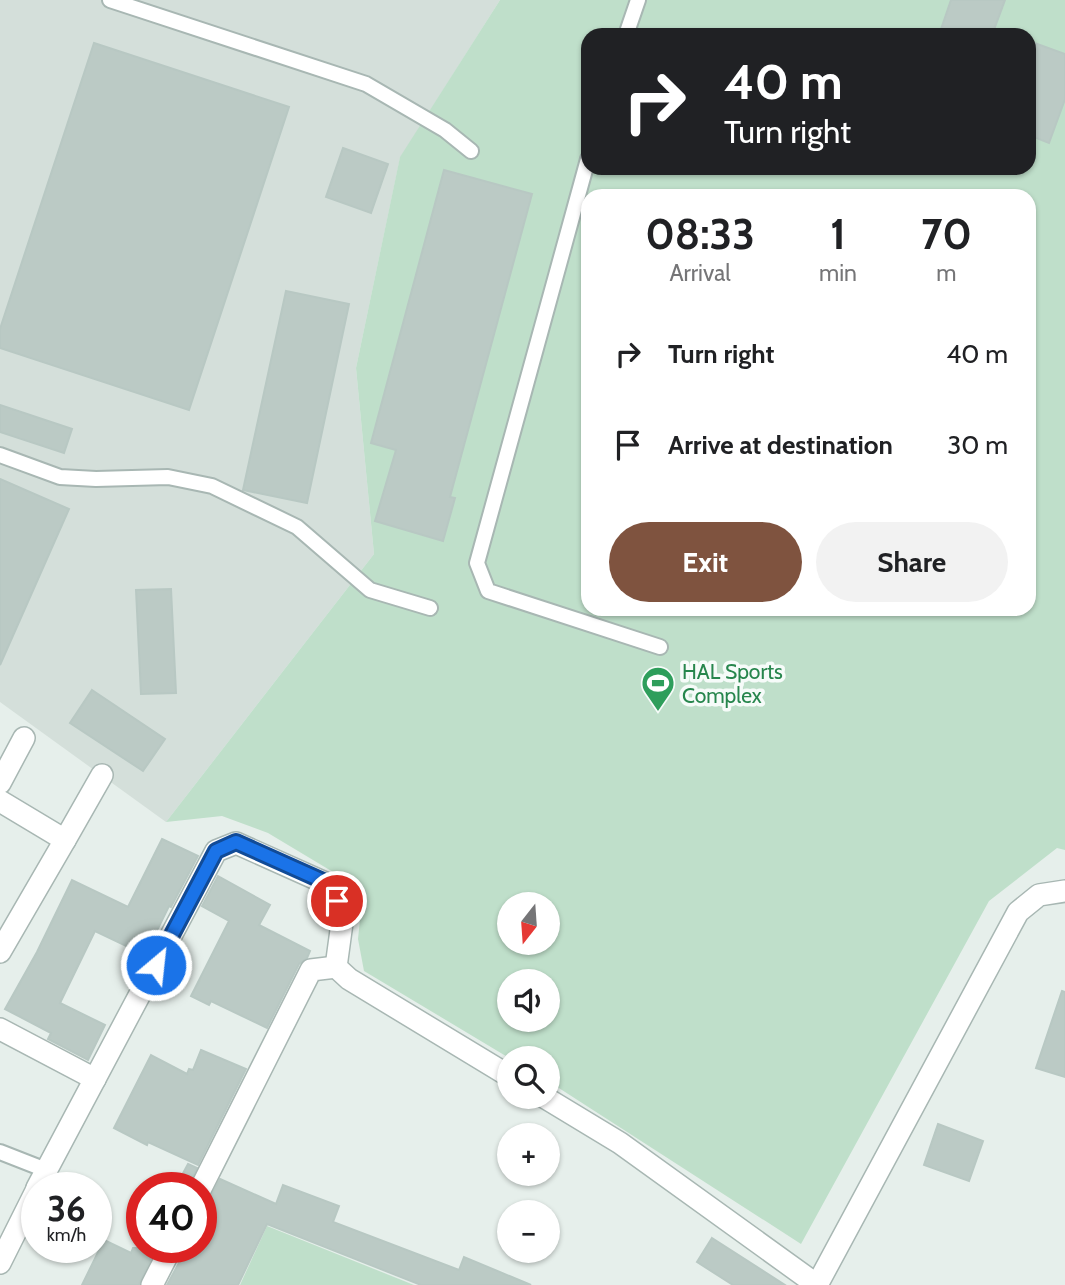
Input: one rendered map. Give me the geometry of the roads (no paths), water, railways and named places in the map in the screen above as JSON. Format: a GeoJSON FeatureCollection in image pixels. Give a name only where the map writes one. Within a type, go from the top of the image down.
{"type":"FeatureCollection","features":[{"type":"Feature","properties":{"kind":"street"},"geometry":{"type":"LineString","coordinates":[[0,783],[24,738]]}},
{"type":"Feature","properties":{"kind":"street"},"geometry":{"type":"LineString","coordinates":[[0,952],[102,775]]}},
{"type":"Feature","properties":{"kind":"street"},"geometry":{"type":"LineString","coordinates":[[0,801],[65,840]]}},
{"type":"Feature","properties":{"kind":"street"},"geometry":{"type":"LineString","coordinates":[[45,1172],[216,851],[236,842],[323,881],[337,901],[342,923],[336,967]]}},
{"type":"Feature","properties":{"kind":"street"},"geometry":{"type":"LineString","coordinates":[[817,1285],[1018,912],[1038,895],[1065,891]]}},
{"type":"Feature","properties":{"kind":"street"},"geometry":{"type":"LineString","coordinates":[[209,1172],[311,970],[336,967],[349,979],[497,1069]]}},
{"type":"Feature","properties":{"kind":"street"},"geometry":{"type":"LineString","coordinates":[[0,1029],[95,1079]]}},
{"type":"Feature","properties":{"kind":"street"},"geometry":{"type":"LineString","coordinates":[[560,1107],[620,1143],[817,1285],[830,1285]]}},
{"type":"Feature","properties":{"kind":"street"},"geometry":{"type":"LineString","coordinates":[[0,1263],[21,1220]]}},
{"type":"Feature","properties":{"kind":"street"},"geometry":{"type":"LineString","coordinates":[[152,1285],[163,1263]]}},
{"type":"Feature","properties":{"kind":"lane"},"geometry":{"type":"LineString","coordinates":[[110,0],[366,84],[445,130],[471,151]]}},
{"type":"Feature","properties":{"kind":"lane"},"geometry":{"type":"LineString","coordinates":[[628,28],[638,0]]}},
{"type":"Feature","properties":{"kind":"lane"},"geometry":{"type":"LineString","coordinates":[[584,175],[477,563],[488,591],[660,647]]}},
{"type":"Feature","properties":{"kind":"lane"},"geometry":{"type":"LineString","coordinates":[[0,455],[60,477],[168,477],[212,485],[297,527],[370,590],[430,608]]}},
{"type":"Feature","properties":{"kind":"lane"},"geometry":{"type":"LineString","coordinates":[[0,1152],[27,1172]]}},
{"type":"Feature","properties":{"kind":"place","name":"HAL Sports Complex"},"geometry":{"type":"Point","coordinates":[658,713]}}]}
